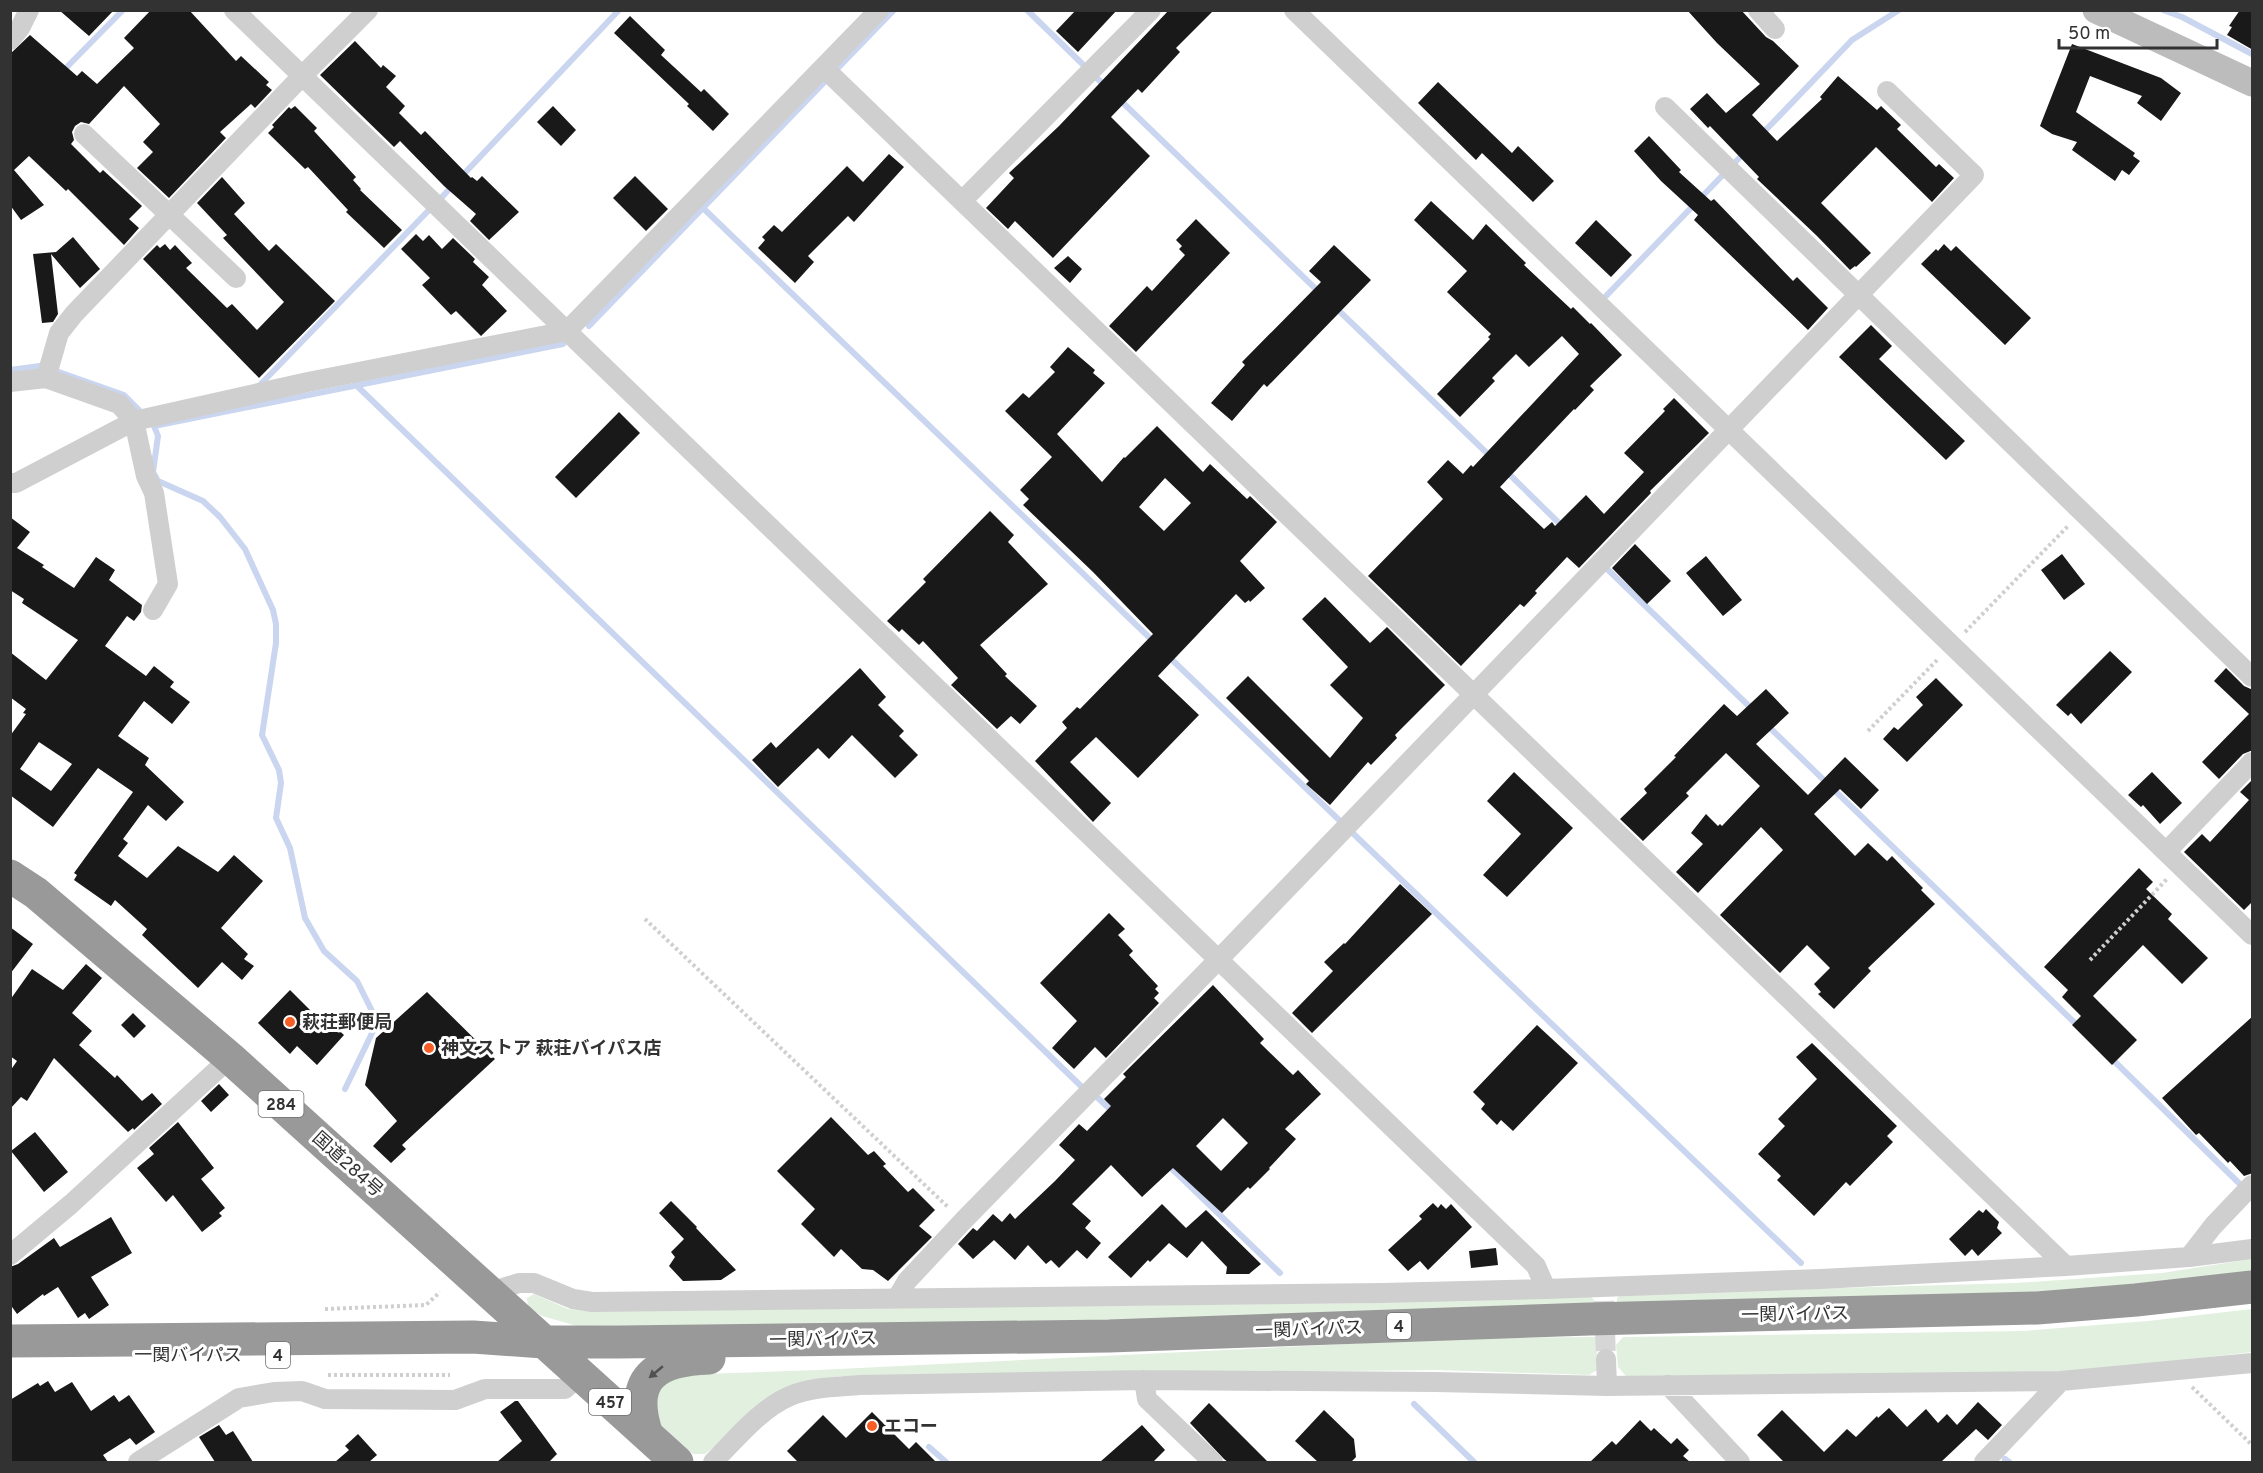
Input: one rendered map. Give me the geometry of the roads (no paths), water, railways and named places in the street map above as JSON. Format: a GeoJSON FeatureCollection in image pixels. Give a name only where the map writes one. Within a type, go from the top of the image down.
{"type":"FeatureCollection","features":[{"type":"Feature","properties":{"kind":"highway","name":"国道284号"},"geometry":{"type":"LineString","coordinates":[[10,876],[36,892],[230,1058],[544,1342]]}},
{"type":"Feature","properties":{"kind":"highway","name":"一関バイパス"},"geometry":{"type":"LineString","coordinates":[[10,1341],[473,1337],[544,1342],[1108,1336],[1589,1319],[2037,1308],[2253,1287]]}},
{"type":"Feature","properties":{"kind":"highway"},"geometry":{"type":"LineString","coordinates":[[647,1435],[640,1408],[646,1382],[652,1374],[666,1364],[684,1359],[1007,1348],[1108,1336]]}},
{"type":"Feature","properties":{"kind":"highway","name":"一関バイパス"},"geometry":{"type":"LineString","coordinates":[[10,1357],[474,1353],[544,1342]]}},
{"type":"Feature","properties":{"kind":"highway","name":"457"},"geometry":{"type":"LineString","coordinates":[[544,1342],[676,1462]]}},
{"type":"Feature","properties":{"kind":"street"},"geometry":{"type":"LineString","coordinates":[[10,40],[20,28],[29,10]]}},
{"type":"Feature","properties":{"kind":"street"},"geometry":{"type":"LineString","coordinates":[[234,10],[1536,1266],[1546,1289]]}},
{"type":"Feature","properties":{"kind":"street"},"geometry":{"type":"LineString","coordinates":[[46,378],[59,333],[302,76],[368,10]]}},
{"type":"Feature","properties":{"kind":"street"},"geometry":{"type":"LineString","coordinates":[[10,483],[16,483],[134,421],[308,382],[567,331],[879,10]]}},
{"type":"Feature","properties":{"kind":"street"},"geometry":{"type":"LineString","coordinates":[[962,201],[1151,10]]}},
{"type":"Feature","properties":{"kind":"street"},"geometry":{"type":"LineString","coordinates":[[1294,10],[2253,935]]}},
{"type":"Feature","properties":{"kind":"street"},"geometry":{"type":"LineString","coordinates":[[1758,10],[1775,29]]}},
{"type":"Feature","properties":{"kind":"street"},"geometry":{"type":"LineString","coordinates":[[2096,10],[2253,83]]}},
{"type":"Feature","properties":{"kind":"street"},"geometry":{"type":"LineString","coordinates":[[824,68],[2066,1266]]}},
{"type":"Feature","properties":{"kind":"street"},"geometry":{"type":"LineString","coordinates":[[897,1298],[908,1281],[963,1221],[1730,431],[1974,175],[1887,91]]}},
{"type":"Feature","properties":{"kind":"street"},"geometry":{"type":"LineString","coordinates":[[1665,107],[2253,676]]}},
{"type":"Feature","properties":{"kind":"street"},"geometry":{"type":"LineString","coordinates":[[84,134],[236,278]]}},
{"type":"Feature","properties":{"kind":"street"},"geometry":{"type":"LineString","coordinates":[[10,382],[46,378],[119,404],[134,421],[146,476],[154,493],[168,584],[153,610]]}},
{"type":"Feature","properties":{"kind":"street"},"geometry":{"type":"LineString","coordinates":[[2173,858],[2253,762]]}},
{"type":"Feature","properties":{"kind":"street"},"geometry":{"type":"LineString","coordinates":[[10,1255],[71,1204],[230,1058]]}},
{"type":"Feature","properties":{"kind":"street"},"geometry":{"type":"LineString","coordinates":[[2189,1257],[2213,1226],[2253,1185]]}},
{"type":"Feature","properties":{"kind":"street"},"geometry":{"type":"LineString","coordinates":[[490,1292],[519,1283],[534,1283],[573,1299],[592,1302],[1546,1289],[1604,1293],[2066,1266],[2189,1257],[2253,1249]]}},
{"type":"Feature","properties":{"kind":"street"},"geometry":{"type":"LineString","coordinates":[[1606,1359],[1607,1386]]}},
{"type":"Feature","properties":{"kind":"street"},"geometry":{"type":"LineString","coordinates":[[713,1462],[755,1420],[791,1395],[817,1389],[859,1385],[1144,1380],[1607,1386],[2061,1381],[2253,1363]]}},
{"type":"Feature","properties":{"kind":"street"},"geometry":{"type":"LineString","coordinates":[[138,1462],[239,1398],[274,1392],[302,1391],[325,1399],[455,1400],[485,1389],[565,1389],[580,1375]]}},
{"type":"Feature","properties":{"kind":"street"},"geometry":{"type":"LineString","coordinates":[[1144,1380],[1147,1399],[1213,1462]]}},
{"type":"Feature","properties":{"kind":"street"},"geometry":{"type":"LineString","coordinates":[[1984,1462],[2061,1381]]}},
{"type":"Feature","properties":{"kind":"street"},"geometry":{"type":"LineString","coordinates":[[1668,1384],[1740,1462]]}},
{"type":"Feature","properties":{"kind":"waterway"},"geometry":{"type":"LineString","coordinates":[[62,72],[123,10]]}},
{"type":"Feature","properties":{"kind":"waterway"},"geometry":{"type":"LineString","coordinates":[[461,177],[619,10]]}},
{"type":"Feature","properties":{"kind":"waterway"},"geometry":{"type":"LineString","coordinates":[[589,326],[894,10]]}},
{"type":"Feature","properties":{"kind":"waterway"},"geometry":{"type":"LineString","coordinates":[[1027,10],[1105,86]]}},
{"type":"Feature","properties":{"kind":"waterway"},"geometry":{"type":"LineString","coordinates":[[1762,134],[1852,40],[1899,10]]}},
{"type":"Feature","properties":{"kind":"waterway"},"geometry":{"type":"LineString","coordinates":[[2163,10],[2182,17],[2252,54]]}},
{"type":"Feature","properties":{"kind":"waterway"},"geometry":{"type":"LineString","coordinates":[[1119,99],[1321,294]]}},
{"type":"Feature","properties":{"kind":"waterway"},"geometry":{"type":"LineString","coordinates":[[1606,296],[1745,152]]}},
{"type":"Feature","properties":{"kind":"waterway"},"geometry":{"type":"LineString","coordinates":[[442,197],[453,185]]}},
{"type":"Feature","properties":{"kind":"waterway"},"geometry":{"type":"LineString","coordinates":[[703,208],[1154,642]]}},
{"type":"Feature","properties":{"kind":"waterway"},"geometry":{"type":"LineString","coordinates":[[258,387],[428,211]]}},
{"type":"Feature","properties":{"kind":"waterway"},"geometry":{"type":"LineString","coordinates":[[1335,307],[1492,458]]}},
{"type":"Feature","properties":{"kind":"waterway"},"geometry":{"type":"LineString","coordinates":[[345,1089],[374,1029],[373,1013],[357,981],[324,951],[305,918],[290,848],[276,818],[281,783],[279,770],[262,735],[276,643],[273,610],[245,549],[220,517],[203,501],[158,481],[153,472],[158,436],[154,426],[563,344]]}},
{"type":"Feature","properties":{"kind":"waterway"},"geometry":{"type":"LineString","coordinates":[[10,370],[40,366]]}},
{"type":"Feature","properties":{"kind":"waterway"},"geometry":{"type":"LineString","coordinates":[[56,371],[124,395],[139,410]]}},
{"type":"Feature","properties":{"kind":"waterway"},"geometry":{"type":"LineString","coordinates":[[355,384],[1083,1088],[1113,1112]]}},
{"type":"Feature","properties":{"kind":"waterway"},"geometry":{"type":"LineString","coordinates":[[1506,471],[1563,527]]}},
{"type":"Feature","properties":{"kind":"waterway"},"geometry":{"type":"LineString","coordinates":[[1603,565],[1753,710]]}},
{"type":"Feature","properties":{"kind":"waterway"},"geometry":{"type":"LineString","coordinates":[[1167,655],[1801,1263]]}},
{"type":"Feature","properties":{"kind":"waterway"},"geometry":{"type":"LineString","coordinates":[[1766,724],[2080,1028]]}},
{"type":"Feature","properties":{"kind":"waterway"},"geometry":{"type":"LineString","coordinates":[[2111,1058],[2245,1189]]}},
{"type":"Feature","properties":{"kind":"waterway"},"geometry":{"type":"LineString","coordinates":[[1166,1163],[1280,1273]]}},
{"type":"Feature","properties":{"kind":"waterway"},"geometry":{"type":"LineString","coordinates":[[1414,1404],[1474,1462]]}},
{"type":"Feature","properties":{"kind":"waterway"},"geometry":{"type":"LineString","coordinates":[[929,1447],[946,1462]]}},
{"type":"Feature","properties":{"kind":"waterway"},"geometry":{"type":"LineString","coordinates":[[2005,1459],[2009,1462]]}},
{"type":"Feature","properties":{"kind":"tunnel"},"geometry":{"type":"LineString","coordinates":[[1604,1301],[1606,1359]]}},
{"type":"Feature","properties":{"kind":"place","name":"萩荘郵便局"},"geometry":{"type":"Point","coordinates":[290,1022]}},
{"type":"Feature","properties":{"kind":"place","name":"神文ストア 萩荘バイパス店"},"geometry":{"type":"Point","coordinates":[429,1048]}},
{"type":"Feature","properties":{"kind":"place","name":"エコー"},"geometry":{"type":"Point","coordinates":[872,1426]}}]}
